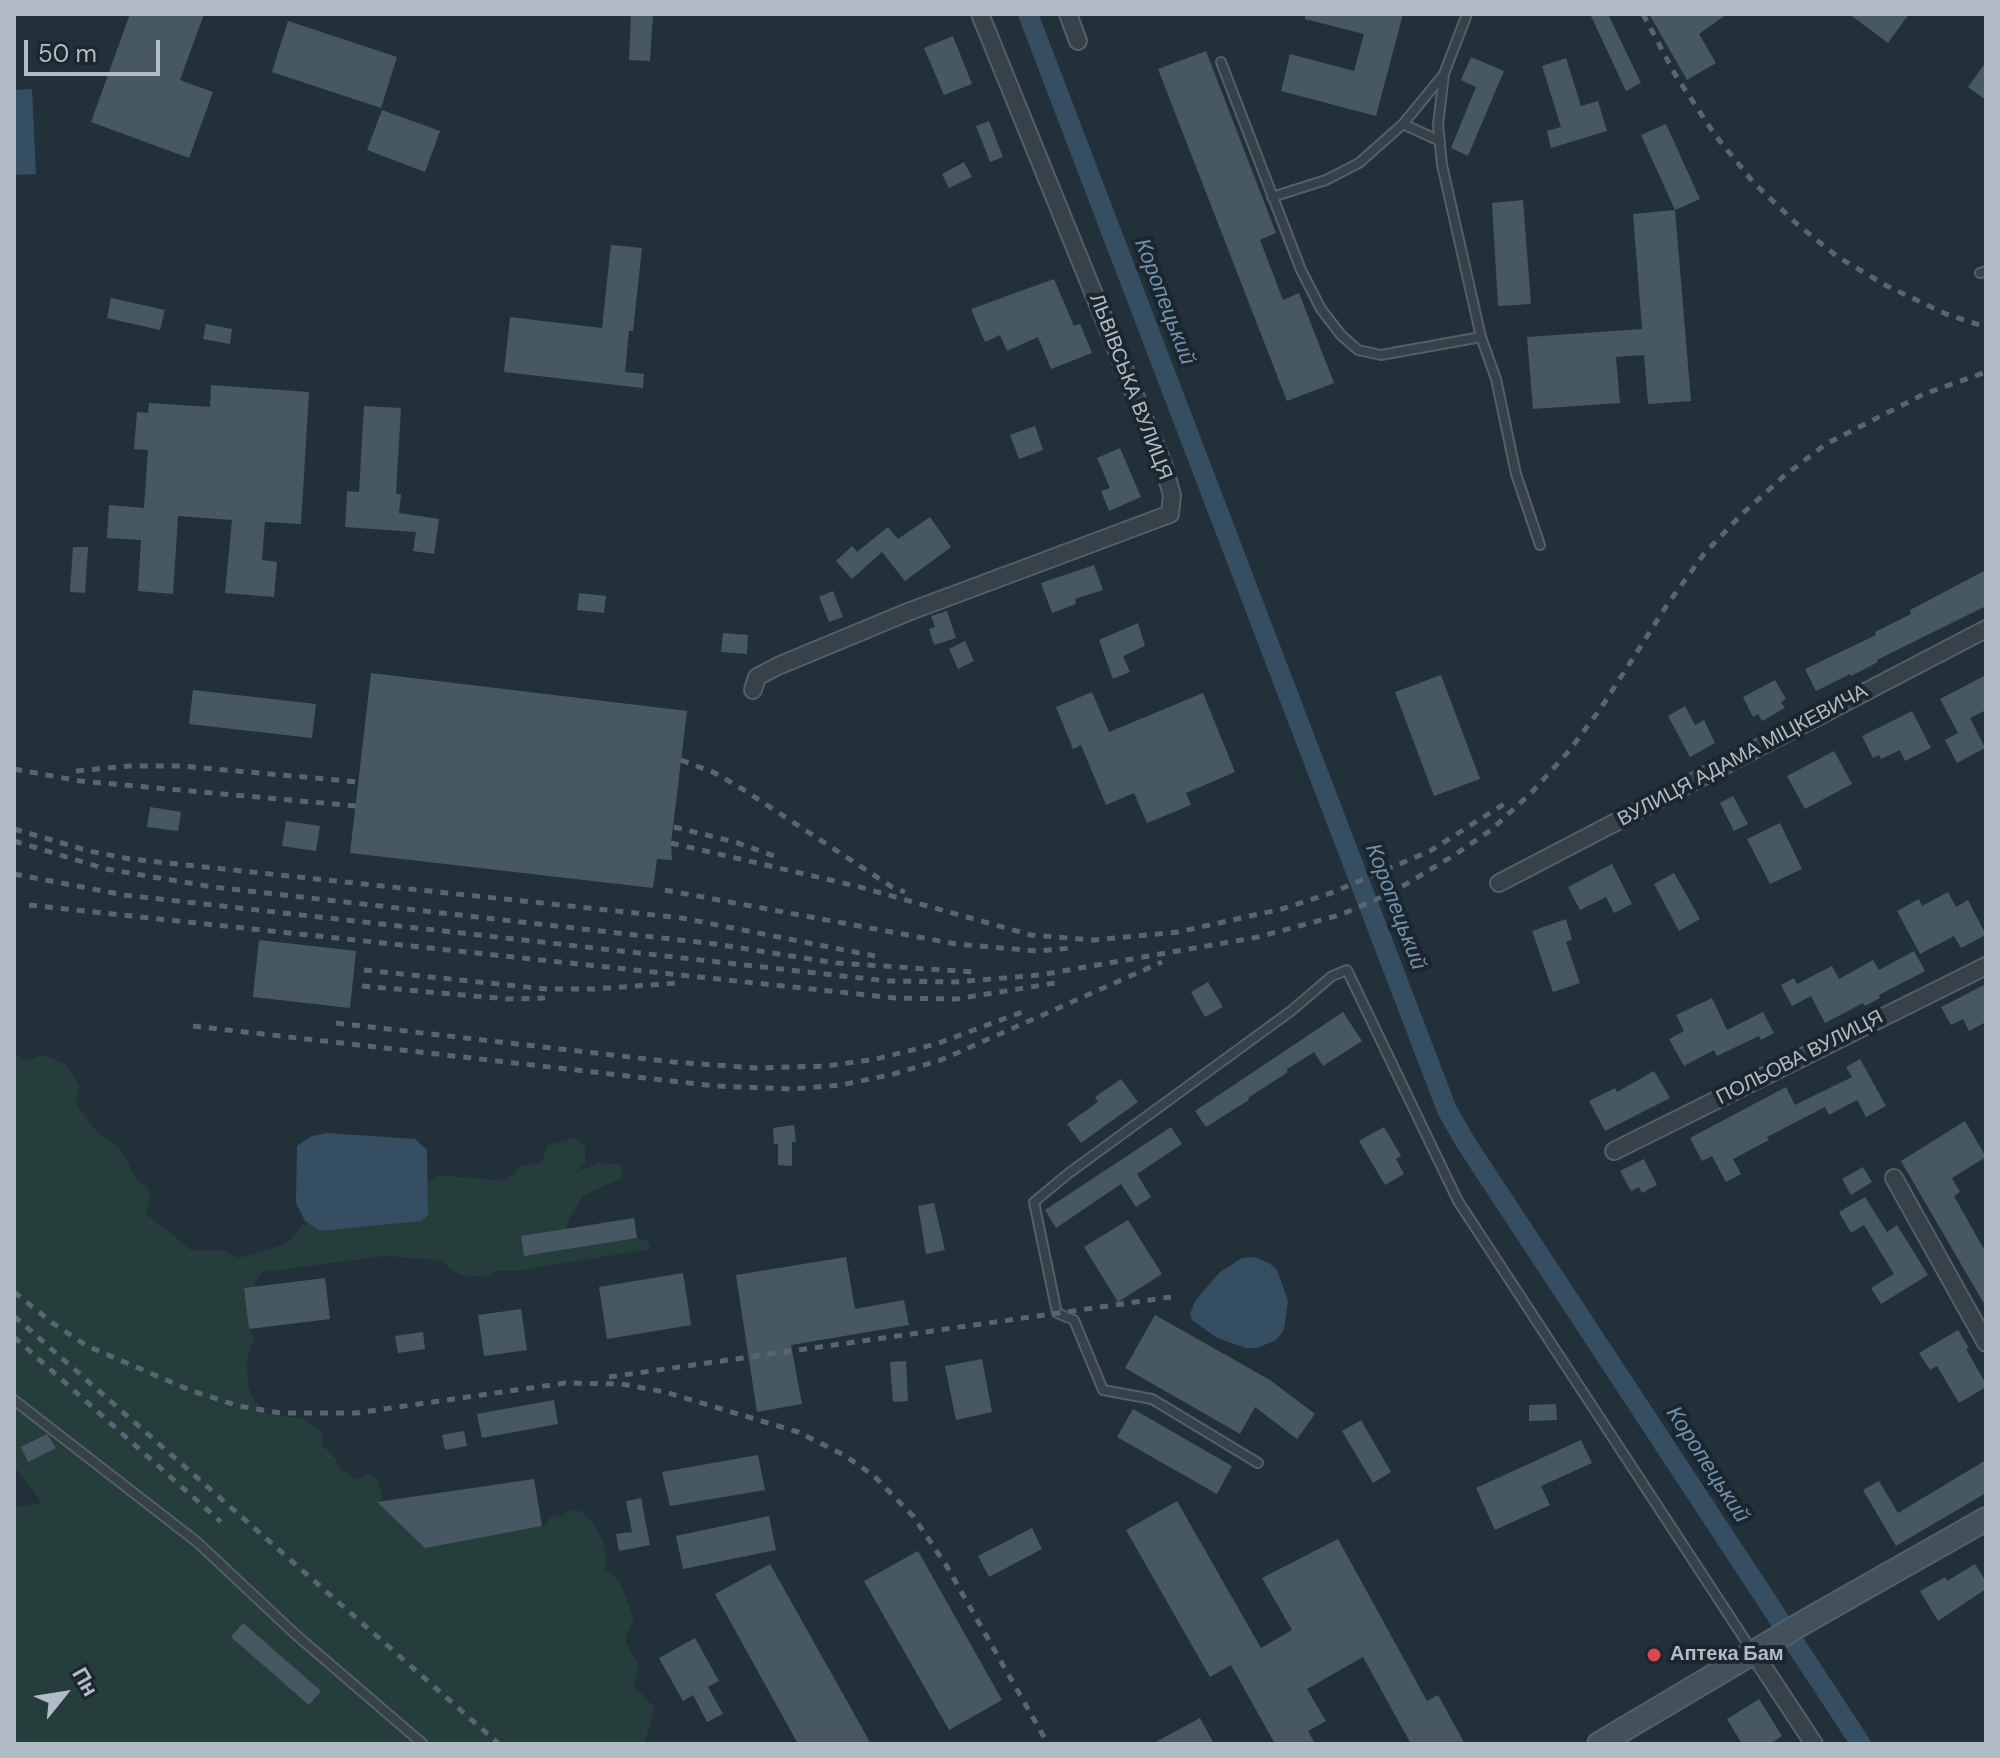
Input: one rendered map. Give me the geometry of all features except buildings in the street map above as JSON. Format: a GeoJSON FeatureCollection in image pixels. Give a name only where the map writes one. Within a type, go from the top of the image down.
{"type":"FeatureCollection","features":[{"type":"Feature","properties":{"kind":"street","name":"ЛЬВІВСЬКА ВУЛИЦЯ"},"geometry":{"type":"LineString","coordinates":[[753,690],[757,677],[778,666],[908,612],[1170,514],[1172,495],[1163,464],[980,14]]}},
{"type":"Feature","properties":{"kind":"street"},"geometry":{"type":"LineString","coordinates":[[1068,14],[1078,41]]}},
{"type":"Feature","properties":{"kind":"street","name":"ВУЛИЦЯ АДАМА МІЦКЕВИЧА"},"geometry":{"type":"LineString","coordinates":[[1499,883],[1986,629]]}},
{"type":"Feature","properties":{"kind":"street","name":"ПОЛЬОВА ВУЛИЦЯ"},"geometry":{"type":"LineString","coordinates":[[1614,1151],[1986,966]]}},
{"type":"Feature","properties":{"kind":"street"},"geometry":{"type":"LineString","coordinates":[[1894,1178],[1986,1343]]}},
{"type":"Feature","properties":{"kind":"street"},"geometry":{"type":"LineString","coordinates":[[1599,1744],[1986,1519]]}},
{"type":"Feature","properties":{"kind":"street"},"geometry":{"type":"LineString","coordinates":[[1762,1648],[1814,1744]]}},
{"type":"Feature","properties":{"kind":"lane"},"geometry":{"type":"LineString","coordinates":[[1467,14],[1444,74],[1438,125],[1440,141],[1449,200],[1481,337],[1496,379],[1516,474],[1540,545]]}},
{"type":"Feature","properties":{"kind":"lane"},"geometry":{"type":"LineString","coordinates":[[1221,62],[1301,270],[1321,309],[1341,335],[1358,350],[1381,355],[1481,337]]}},
{"type":"Feature","properties":{"kind":"lane"},"geometry":{"type":"LineString","coordinates":[[1272,197],[1326,180],[1359,163],[1403,124],[1444,74]]}},
{"type":"Feature","properties":{"kind":"lane"},"geometry":{"type":"LineString","coordinates":[[1403,124],[1440,141]]}},
{"type":"Feature","properties":{"kind":"lane"},"geometry":{"type":"LineString","coordinates":[[1258,1463],[1152,1399],[1103,1390],[1074,1320],[1057,1313],[1034,1202],[1291,1011],[1332,976],[1347,970],[1458,1201],[1762,1648]]}},
{"type":"Feature","properties":{"kind":"lane"},"geometry":{"type":"LineString","coordinates":[[14,1400],[197,1542],[295,1634],[423,1744]]}},
{"type":"Feature","properties":{"kind":"green space"},"geometry":{"type":"Polygon","coordinates":[[[14,1053],[28,1061],[42,1055],[66,1064],[80,1087],[75,1102],[96,1131],[119,1147],[136,1178],[151,1191],[146,1214],[191,1250],[225,1251],[239,1258],[286,1244],[303,1225],[311,1224],[320,1231],[428,1215],[427,1183],[439,1175],[506,1181],[521,1166],[541,1163],[548,1145],[574,1138],[585,1146],[585,1163],[575,1173],[598,1163],[622,1165],[623,1178],[584,1195],[566,1229],[521,1237],[524,1256],[637,1238],[647,1241],[651,1249],[517,1271],[496,1271],[485,1277],[460,1275],[439,1260],[386,1256],[262,1272],[252,1287],[244,1288],[249,1329],[254,1340],[247,1360],[248,1386],[255,1402],[268,1414],[303,1419],[321,1432],[324,1447],[339,1467],[356,1479],[368,1474],[378,1480],[383,1496],[378,1503],[425,1547],[546,1526],[550,1517],[561,1516],[571,1510],[581,1511],[594,1524],[603,1541],[607,1559],[605,1569],[620,1582],[634,1619],[626,1642],[639,1666],[633,1685],[655,1708],[644,1744],[14,1744],[14,1508],[42,1503],[14,1466],[14,1053]]]}},
{"type":"Feature","properties":{"kind":"water"},"geometry":{"type":"Polygon","coordinates":[[[32,89],[36,174],[14,175],[14,90],[32,89]]]}},
{"type":"Feature","properties":{"kind":"water"},"geometry":{"type":"Polygon","coordinates":[[[327,1133],[415,1139],[427,1150],[428,1215],[421,1221],[320,1231],[305,1221],[296,1203],[297,1146],[312,1136],[327,1133]]]}},
{"type":"Feature","properties":{"kind":"water"},"geometry":{"type":"Polygon","coordinates":[[[1254,1257],[1277,1270],[1288,1301],[1284,1330],[1276,1340],[1257,1348],[1246,1348],[1217,1338],[1192,1320],[1190,1314],[1195,1301],[1220,1272],[1242,1258],[1254,1257]]]}},
{"type":"Feature","properties":{"kind":"waterway","name":"Коропецький"},"geometry":{"type":"LineString","coordinates":[[1028,14],[1447,1110],[1861,1744]]}},
{"type":"Feature","properties":{"kind":"railway"},"geometry":{"type":"LineString","coordinates":[[1643,14],[1676,76],[1715,135],[1754,183],[1797,224],[1838,257],[1887,286],[1946,314],[1986,327]]}},
{"type":"Feature","properties":{"kind":"railway"},"geometry":{"type":"LineString","coordinates":[[14,874],[124,895],[887,981],[955,982],[1040,975],[1258,937],[1340,915],[1391,893],[1491,830],[1532,792],[1569,751],[1704,554],[1742,514],[1826,444],[1924,394],[1986,372]]}},
{"type":"Feature","properties":{"kind":"railway"},"geometry":{"type":"LineString","coordinates":[[681,760],[715,773],[744,790],[892,887],[905,892]]}},
{"type":"Feature","properties":{"kind":"railway"},"geometry":{"type":"LineString","coordinates":[[76,771],[130,766],[181,766],[359,782]]}},
{"type":"Feature","properties":{"kind":"railway"},"geometry":{"type":"LineString","coordinates":[[14,769],[80,781],[356,806]]}},
{"type":"Feature","properties":{"kind":"railway"},"geometry":{"type":"LineString","coordinates":[[671,843],[856,886],[1031,935],[1094,940],[1178,932],[1282,909],[1331,893],[1430,851],[1504,804]]}},
{"type":"Feature","properties":{"kind":"railway"},"geometry":{"type":"LineString","coordinates":[[674,827],[735,842],[777,857]]}},
{"type":"Feature","properties":{"kind":"railway"},"geometry":{"type":"LineString","coordinates":[[14,829],[89,851],[130,859],[682,918],[875,956]]}},
{"type":"Feature","properties":{"kind":"railway"},"geometry":{"type":"LineString","coordinates":[[14,841],[106,869],[213,887],[715,944],[836,963],[975,972]]}},
{"type":"Feature","properties":{"kind":"railway"},"geometry":{"type":"LineString","coordinates":[[665,890],[956,944],[1037,951],[1072,948]]}},
{"type":"Feature","properties":{"kind":"railway"},"geometry":{"type":"LineString","coordinates":[[29,905],[895,998],[956,999],[1055,983]]}},
{"type":"Feature","properties":{"kind":"railway"},"geometry":{"type":"LineString","coordinates":[[193,1026],[715,1086],[792,1089],[841,1085],[941,1060],[1162,962]]}},
{"type":"Feature","properties":{"kind":"railway"},"geometry":{"type":"LineString","coordinates":[[364,970],[546,989],[679,983]]}},
{"type":"Feature","properties":{"kind":"railway"},"geometry":{"type":"LineString","coordinates":[[362,986],[508,999],[545,998]]}},
{"type":"Feature","properties":{"kind":"railway"},"geometry":{"type":"LineString","coordinates":[[336,1023],[673,1062],[756,1068],[827,1066],[876,1059],[936,1044],[1025,1011]]}},
{"type":"Feature","properties":{"kind":"railway"},"geometry":{"type":"LineString","coordinates":[[14,1292],[87,1346],[192,1391],[239,1406],[280,1413],[356,1413],[565,1383],[621,1384],[665,1392],[798,1432],[844,1455],[874,1476],[913,1516],[946,1565],[1048,1744]]}},
{"type":"Feature","properties":{"kind":"railway"},"geometry":{"type":"LineString","coordinates":[[609,1377],[1171,1297]]}},
{"type":"Feature","properties":{"kind":"railway"},"geometry":{"type":"LineString","coordinates":[[14,1316],[499,1744]]}},
{"type":"Feature","properties":{"kind":"railway"},"geometry":{"type":"LineString","coordinates":[[14,1337],[221,1522]]}},
{"type":"Feature","properties":{"kind":"place","name":"Аптека Бам"},"geometry":{"type":"Point","coordinates":[1654,1655]}}]}
